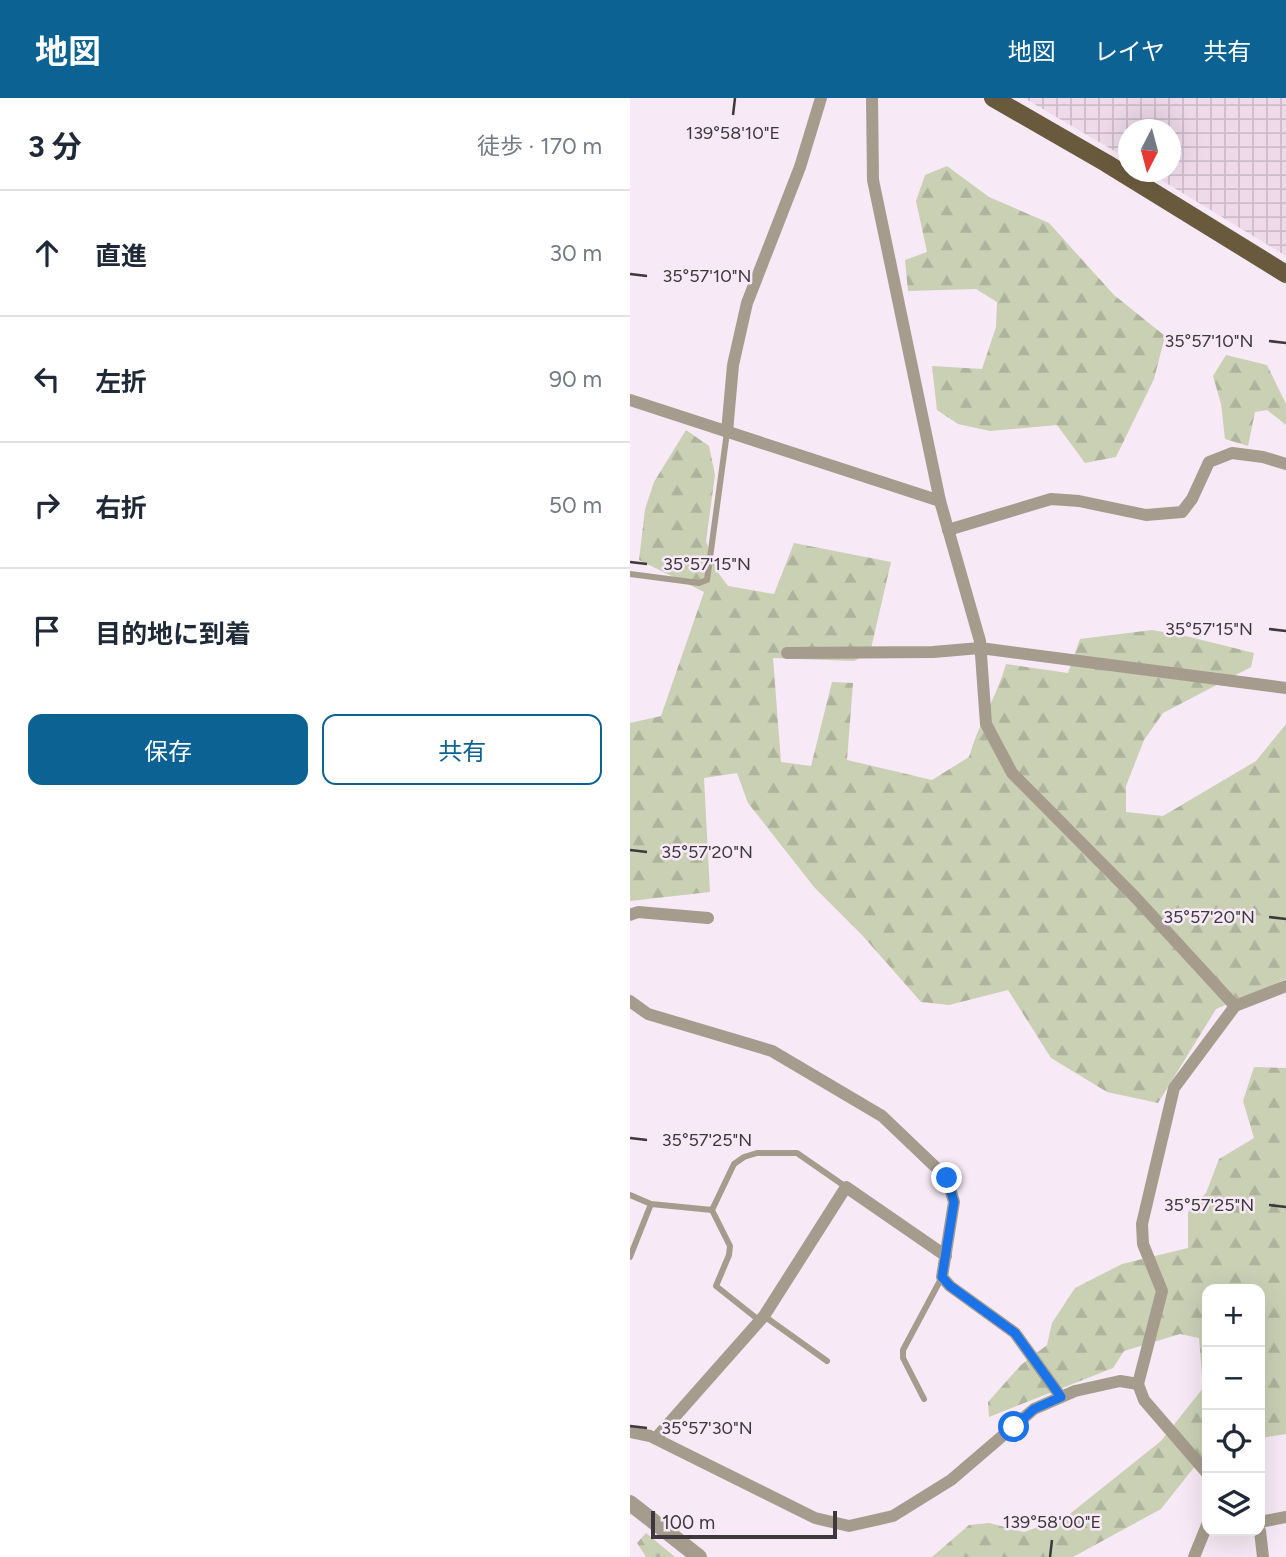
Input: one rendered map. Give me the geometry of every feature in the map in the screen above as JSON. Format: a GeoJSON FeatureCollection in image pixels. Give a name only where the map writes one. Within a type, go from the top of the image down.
{"type":"FeatureCollection","features":[{"type":"Feature","properties":{"kind":"main road"},"geometry":{"type":"LineString","coordinates":[[993,98],[1106,163],[1286,274]]}},
{"type":"Feature","properties":{"kind":"street"},"geometry":{"type":"LineString","coordinates":[[727,432],[733,365],[747,303],[800,167],[821,98]]}},
{"type":"Feature","properties":{"kind":"street"},"geometry":{"type":"LineString","coordinates":[[872,98],[873,180],[940,501],[980,648],[986,724],[1012,773],[1135,897],[1235,1006]]}},
{"type":"Feature","properties":{"kind":"street"},"geometry":{"type":"LineString","coordinates":[[630,400],[940,501]]}},
{"type":"Feature","properties":{"kind":"street"},"geometry":{"type":"LineString","coordinates":[[948,530],[1051,499],[1079,501],[1146,515],[1182,512],[1192,499],[1209,462],[1232,453],[1263,457],[1286,464]]}},
{"type":"Feature","properties":{"kind":"street"},"geometry":{"type":"LineString","coordinates":[[787,653],[933,652],[980,648],[1286,688]]}},
{"type":"Feature","properties":{"kind":"street"},"geometry":{"type":"LineString","coordinates":[[630,915],[638,912],[708,918]]}},
{"type":"Feature","properties":{"kind":"street"},"geometry":{"type":"LineString","coordinates":[[1202,1467],[1144,1400],[1138,1384],[1162,1291],[1143,1244],[1142,1224],[1174,1088],[1235,1006],[1286,986]]}},
{"type":"Feature","properties":{"kind":"street"},"geometry":{"type":"LineString","coordinates":[[630,1001],[648,1014],[772,1051],[882,1116],[947,1178],[954,1202],[942,1277],[950,1286],[1015,1333],[1061,1397]]}},
{"type":"Feature","properties":{"kind":"street"},"geometry":{"type":"LineString","coordinates":[[656,1438],[762,1319],[846,1187],[946,1256]]}},
{"type":"Feature","properties":{"kind":"street"},"geometry":{"type":"LineString","coordinates":[[630,1432],[656,1438],[815,1518],[849,1526],[893,1516],[951,1480],[1034,1409],[1074,1391],[1120,1381],[1138,1384]]}},
{"type":"Feature","properties":{"kind":"street"},"geometry":{"type":"LineString","coordinates":[[630,1503],[699,1557]]}},
{"type":"Feature","properties":{"kind":"street"},"geometry":{"type":"LineString","coordinates":[[1265,1521],[1286,1517]]}},
{"type":"Feature","properties":{"kind":"street"},"geometry":{"type":"LineString","coordinates":[[1194,1557],[1203,1536]]}},
{"type":"Feature","properties":{"kind":"street"},"geometry":{"type":"LineString","coordinates":[[1261,1536],[1263,1557]]}},
{"type":"Feature","properties":{"kind":"lane"},"geometry":{"type":"LineString","coordinates":[[630,574],[699,583],[707,580],[727,432]]}},
{"type":"Feature","properties":{"kind":"lane"},"geometry":{"type":"LineString","coordinates":[[712,1210],[734,1164],[757,1153],[797,1153],[846,1187]]}},
{"type":"Feature","properties":{"kind":"lane"},"geometry":{"type":"LineString","coordinates":[[630,1195],[652,1204],[712,1210]]}},
{"type":"Feature","properties":{"kind":"lane"},"geometry":{"type":"LineString","coordinates":[[630,1257],[652,1204]]}},
{"type":"Feature","properties":{"kind":"lane"},"geometry":{"type":"LineString","coordinates":[[712,1210],[730,1246],[716,1286],[827,1362]]}},
{"type":"Feature","properties":{"kind":"lane"},"geometry":{"type":"LineString","coordinates":[[924,1399],[903,1359],[903,1350],[942,1277]]}},
{"type":"Feature","properties":{"kind":"shaded area"},"geometry":{"type":"Polygon","coordinates":[[[1024,98],[1286,98],[1286,256],[1164,182],[1181,182],[1181,119],[1118,119],[1118,153],[1024,98]]]}},
{"type":"Feature","properties":{"kind":"green space"},"geometry":{"type":"Polygon","coordinates":[[[947,166],[989,197],[1049,223],[1114,295],[1165,336],[1154,379],[1116,457],[1085,463],[1057,425],[990,431],[958,424],[937,410],[932,366],[982,369],[996,327],[997,302],[976,289],[908,291],[905,260],[927,252],[916,201],[925,175],[947,166]]]}},
{"type":"Feature","properties":{"kind":"green space"},"geometry":{"type":"Polygon","coordinates":[[[1226,355],[1267,365],[1286,404],[1286,425],[1267,410],[1255,412],[1248,446],[1225,439],[1221,404],[1213,376],[1226,355]]]}},
{"type":"Feature","properties":{"kind":"green space"},"geometry":{"type":"Polygon","coordinates":[[[686,430],[709,446],[715,475],[706,541],[716,570],[728,586],[774,594],[794,543],[891,562],[870,653],[854,661],[773,658],[781,762],[811,766],[832,682],[853,683],[847,760],[932,780],[969,757],[1006,664],[1068,673],[1080,639],[1152,630],[1254,653],[1251,667],[1163,713],[1144,740],[1126,786],[1126,812],[1163,816],[1256,761],[1286,724],[1286,979],[1216,1009],[1158,1103],[1107,1092],[1051,1058],[1008,990],[949,1005],[921,1002],[862,935],[814,887],[748,803],[737,773],[704,778],[710,892],[630,901],[630,723],[661,716],[704,592],[639,560],[645,509],[654,482],[686,430]]]}},
{"type":"Feature","properties":{"kind":"green space"},"geometry":{"type":"Polygon","coordinates":[[[1254,1067],[1286,1068],[1286,1434],[1265,1437],[1265,1284],[1202,1284],[1202,1376],[1199,1338],[1180,1334],[1124,1351],[1113,1368],[989,1417],[988,1402],[1021,1365],[1047,1345],[1052,1323],[1075,1288],[1122,1264],[1188,1248],[1188,1212],[1206,1193],[1219,1159],[1254,1138],[1243,1101],[1254,1067]]]}},
{"type":"Feature","properties":{"kind":"green space"},"geometry":{"type":"Polygon","coordinates":[[[1202,1389],[1202,1457],[1161,1509],[1073,1557],[932,1557],[969,1525],[989,1523],[1024,1532],[1066,1517],[1161,1441],[1202,1389]]]}},
{"type":"Feature","properties":{"kind":"green space"},"geometry":{"type":"Polygon","coordinates":[[[646,1533],[675,1557],[646,1557],[637,1543],[646,1533]]]}},
{"type":"Feature","properties":{"kind":"route"},"geometry":{"type":"LineString","coordinates":[[947,1178],[954,1202],[942,1277],[950,1286],[1021,1339],[1061,1397],[1034,1409],[1014,1427]]}}]}
